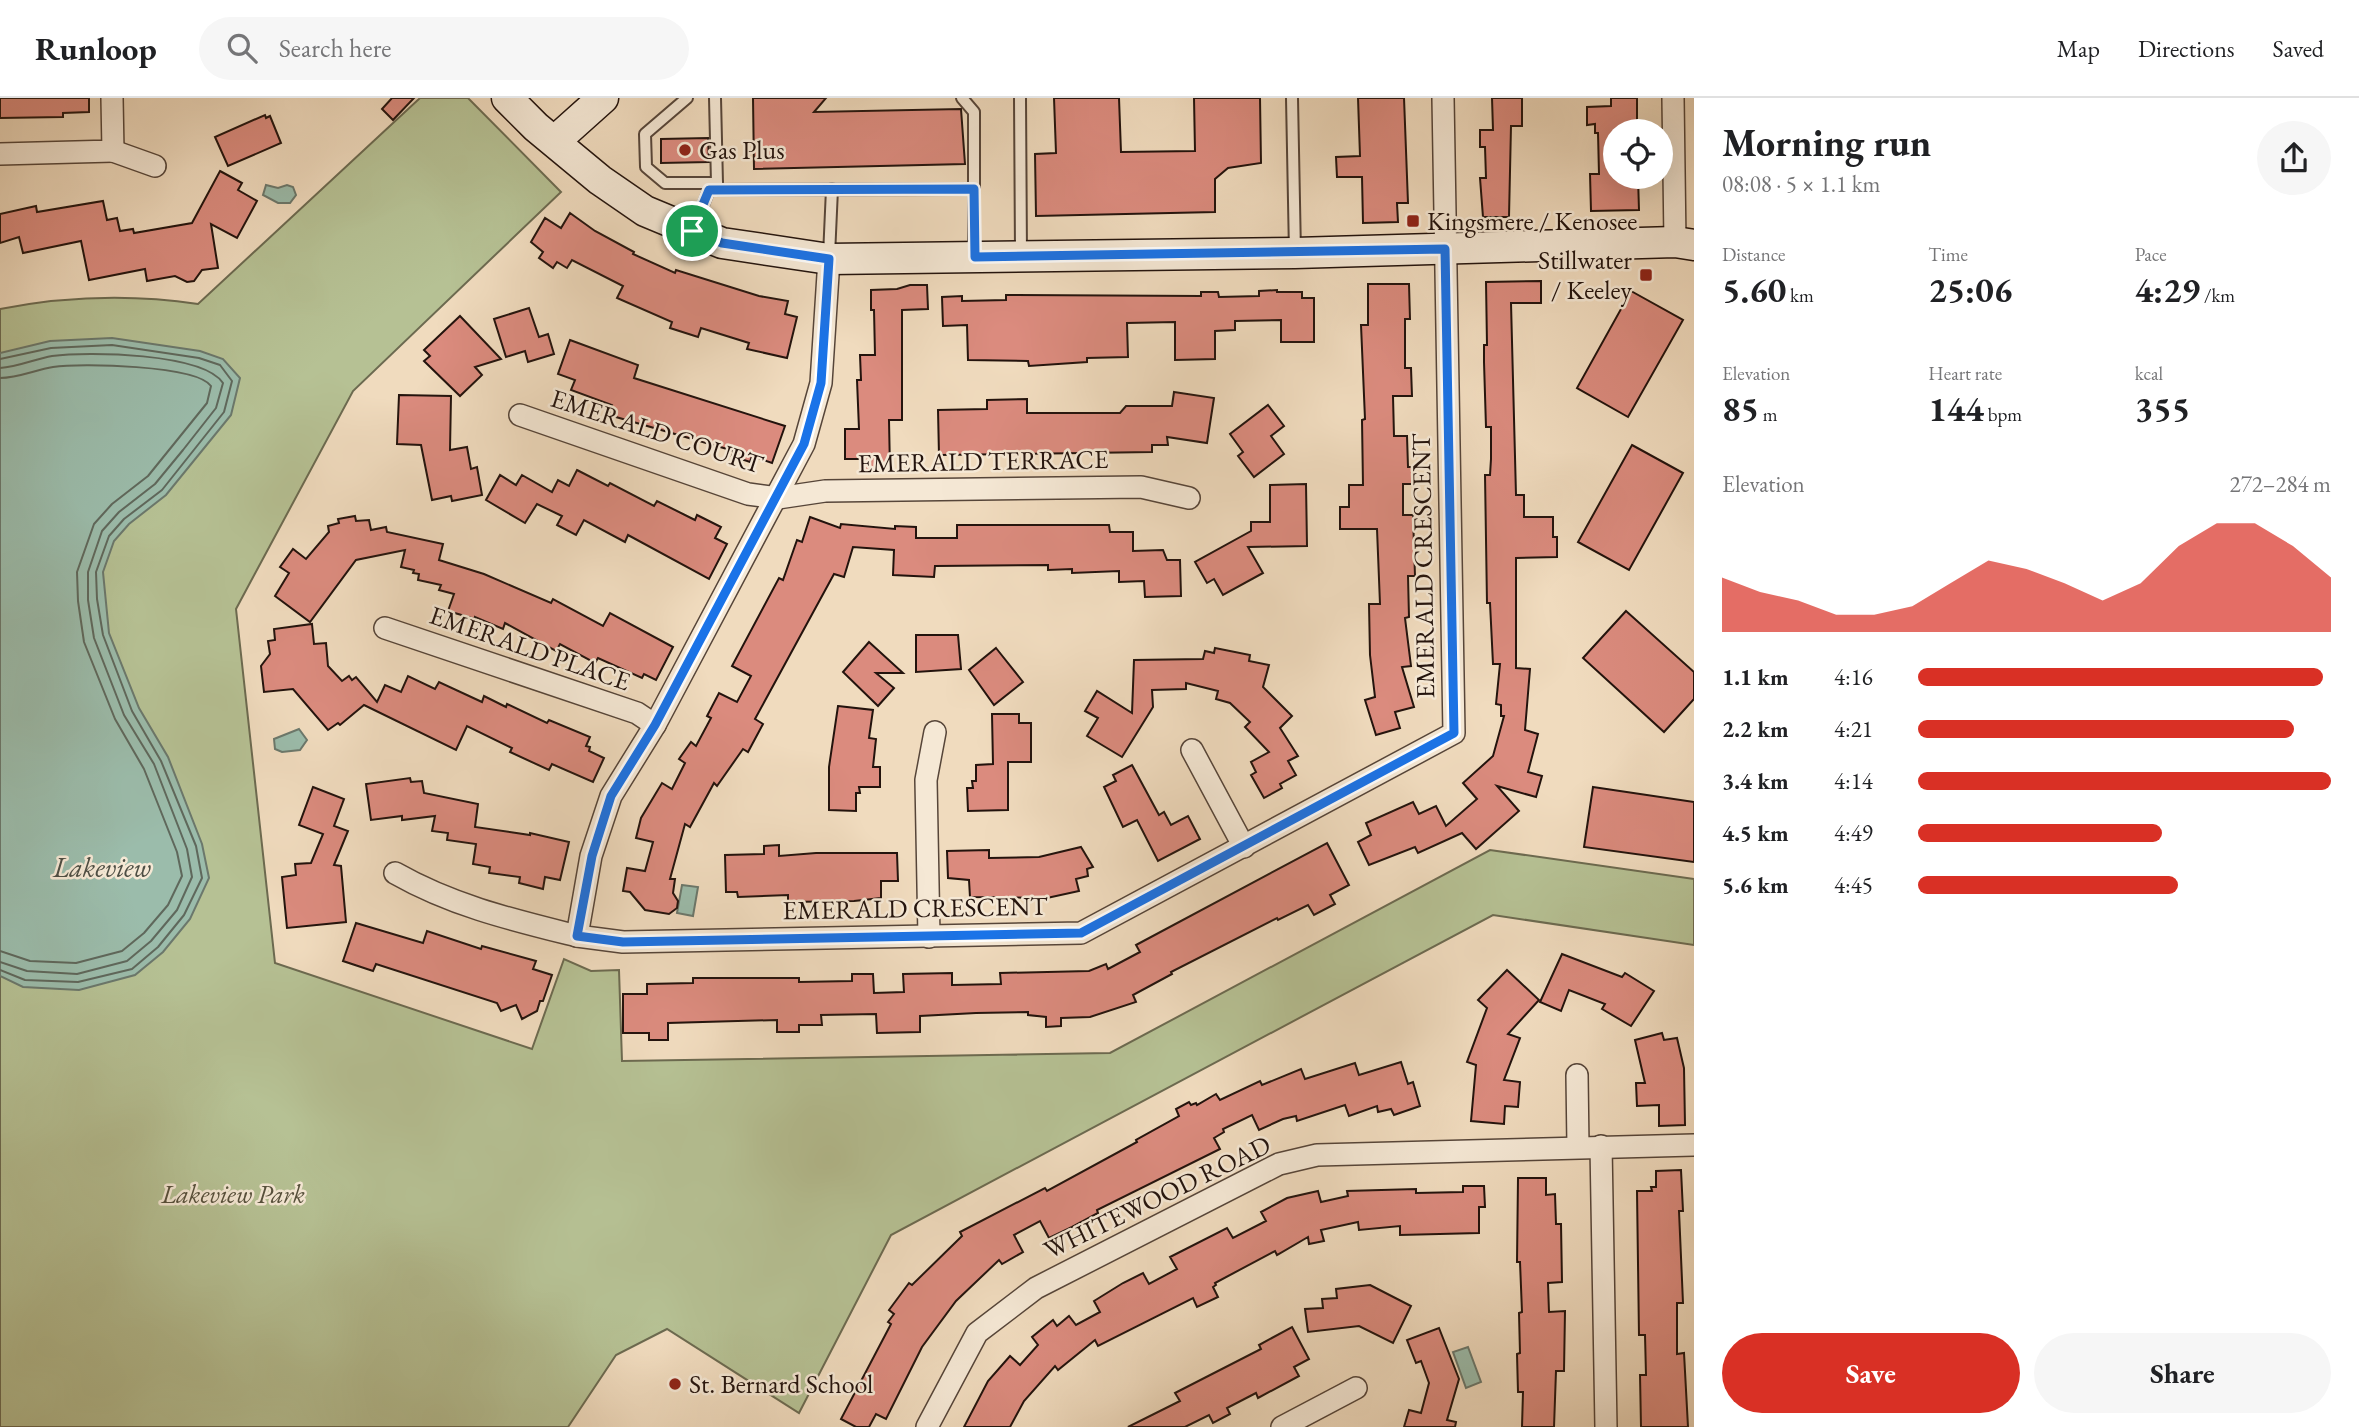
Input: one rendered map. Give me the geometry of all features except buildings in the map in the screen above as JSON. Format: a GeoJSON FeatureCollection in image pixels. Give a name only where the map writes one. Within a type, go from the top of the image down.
{"type":"FeatureCollection","features":[{"type":"Feature","properties":{"kind":"street"},"geometry":{"type":"LineString","coordinates":[[112,98],[113,151]]}},
{"type":"Feature","properties":{"kind":"street"},"geometry":{"type":"LineString","coordinates":[[507,98],[600,180],[645,211],[722,243],[829,259],[1295,253],[1684,244],[1673,98]]}},
{"type":"Feature","properties":{"kind":"street"},"geometry":{"type":"LineString","coordinates":[[555,141],[603,98]]}},
{"type":"Feature","properties":{"kind":"street"},"geometry":{"type":"LineString","coordinates":[[1443,98],[1445,249]]}},
{"type":"Feature","properties":{"kind":"street"},"geometry":{"type":"LineString","coordinates":[[0,154],[113,151],[155,166]]}},
{"type":"Feature","properties":{"kind":"street","name":"EMERALD CRESCENT"},"geometry":{"type":"LineString","coordinates":[[396,873],[432,894],[491,914],[577,936],[623,942],[1081,933],[1454,733],[1445,249]]}},
{"type":"Feature","properties":{"kind":"street"},"geometry":{"type":"LineString","coordinates":[[577,936],[592,856],[611,796],[655,725],[778,499],[804,444],[821,383],[829,259]]}},
{"type":"Feature","properties":{"kind":"street","name":"EMERALD COURT"},"geometry":{"type":"LineString","coordinates":[[520,415],[748,494],[778,499]]}},
{"type":"Feature","properties":{"kind":"street","name":"EMERALD TERRACE"},"geometry":{"type":"LineString","coordinates":[[778,499],[825,491],[1141,487],[1189,499]]}},
{"type":"Feature","properties":{"kind":"street","name":"EMERALD PLACE"},"geometry":{"type":"LineString","coordinates":[[385,628],[637,713],[655,725]]}},
{"type":"Feature","properties":{"kind":"street"},"geometry":{"type":"LineString","coordinates":[[929,937],[926,780],[935,732]]}},
{"type":"Feature","properties":{"kind":"street"},"geometry":{"type":"LineString","coordinates":[[1192,750],[1244,847]]}},
{"type":"Feature","properties":{"kind":"street"},"geometry":{"type":"LineString","coordinates":[[1577,1075],[1578,1147]]}},
{"type":"Feature","properties":{"kind":"street","name":"WHITEWOOD ROAD"},"geometry":{"type":"LineString","coordinates":[[927,1427],[977,1333],[1036,1289],[1279,1164],[1317,1155],[1694,1145]]}},
{"type":"Feature","properties":{"kind":"street"},"geometry":{"type":"LineString","coordinates":[[1601,1146],[1606,1427]]}},
{"type":"Feature","properties":{"kind":"street"},"geometry":{"type":"LineString","coordinates":[[1282,1427],[1356,1388]]}},
{"type":"Feature","properties":{"kind":"lane"},"geometry":{"type":"LineString","coordinates":[[687,98],[645,134],[646,167],[665,183],[832,189],[974,189]]}},
{"type":"Feature","properties":{"kind":"lane"},"geometry":{"type":"LineString","coordinates":[[692,231],[713,186],[715,98]]}},
{"type":"Feature","properties":{"kind":"lane"},"geometry":{"type":"LineString","coordinates":[[962,98],[974,112],[975,257]]}},
{"type":"Feature","properties":{"kind":"lane"},"geometry":{"type":"LineString","coordinates":[[1020,98],[1021,257]]}},
{"type":"Feature","properties":{"kind":"lane"},"geometry":{"type":"LineString","coordinates":[[1292,98],[1295,253]]}},
{"type":"Feature","properties":{"kind":"lane"},"geometry":{"type":"LineString","coordinates":[[829,259],[832,189]]}},
{"type":"Feature","properties":{"kind":"green space","name":"Lakeview Park"},"geometry":{"type":"Polygon","coordinates":[[[420,98],[468,98],[561,192],[353,391],[236,609],[275,963],[532,1049],[564,959],[591,971],[619,970],[622,1061],[1110,1053],[1490,850],[1694,879],[1694,945],[1493,915],[891,1235],[799,1413],[667,1329],[616,1355],[568,1427],[0,1427],[0,309],[50,301],[99,298],[198,304],[420,98]]]}},
{"type":"Feature","properties":{"kind":"water"},"geometry":{"type":"Polygon","coordinates":[[[266,185],[278,188],[287,185],[293,187],[296,195],[290,203],[278,203],[263,195],[266,185]]]}},
{"type":"Feature","properties":{"kind":"water","name":"Lakeview"},"geometry":{"type":"Polygon","coordinates":[[[112,338],[200,351],[223,359],[240,378],[231,415],[166,495],[129,524],[114,541],[103,572],[109,633],[139,708],[168,757],[202,844],[209,878],[190,919],[163,952],[135,975],[79,990],[23,987],[0,976],[0,353],[50,341],[112,338]]]}},
{"type":"Feature","properties":{"kind":"water"},"geometry":{"type":"Polygon","coordinates":[[[299,729],[307,740],[300,750],[282,752],[275,749],[274,739],[299,729]]]}},
{"type":"Feature","properties":{"kind":"water"},"geometry":{"type":"Polygon","coordinates":[[[682,885],[698,887],[693,916],[677,913],[682,885]]]}},
{"type":"Feature","properties":{"kind":"water"},"geometry":{"type":"Polygon","coordinates":[[[1468,1347],[1481,1382],[1466,1388],[1453,1352],[1468,1347]]]}},
{"type":"Feature","properties":{"kind":"place","name":"Gas Plus"},"geometry":{"type":"Point","coordinates":[685,150]}},
{"type":"Feature","properties":{"kind":"place","name":"Kingsmere / Kenosee"},"geometry":{"type":"Point","coordinates":[1413,221]}},
{"type":"Feature","properties":{"kind":"place","name":"Stillwater / Keeley"},"geometry":{"type":"Point","coordinates":[1646,275]}},
{"type":"Feature","properties":{"kind":"place","name":"St. Bernard School"},"geometry":{"type":"Point","coordinates":[675,1384]}},
{"type":"Feature","properties":{"kind":"route"},"geometry":{"type":"LineString","coordinates":[[974,189],[975,257],[1445,249],[1454,733],[1081,933],[623,942],[577,936],[592,856],[611,796],[655,725],[778,499],[804,444],[821,383],[829,259],[722,243],[692,231],[709,190],[974,189]]}}]}
